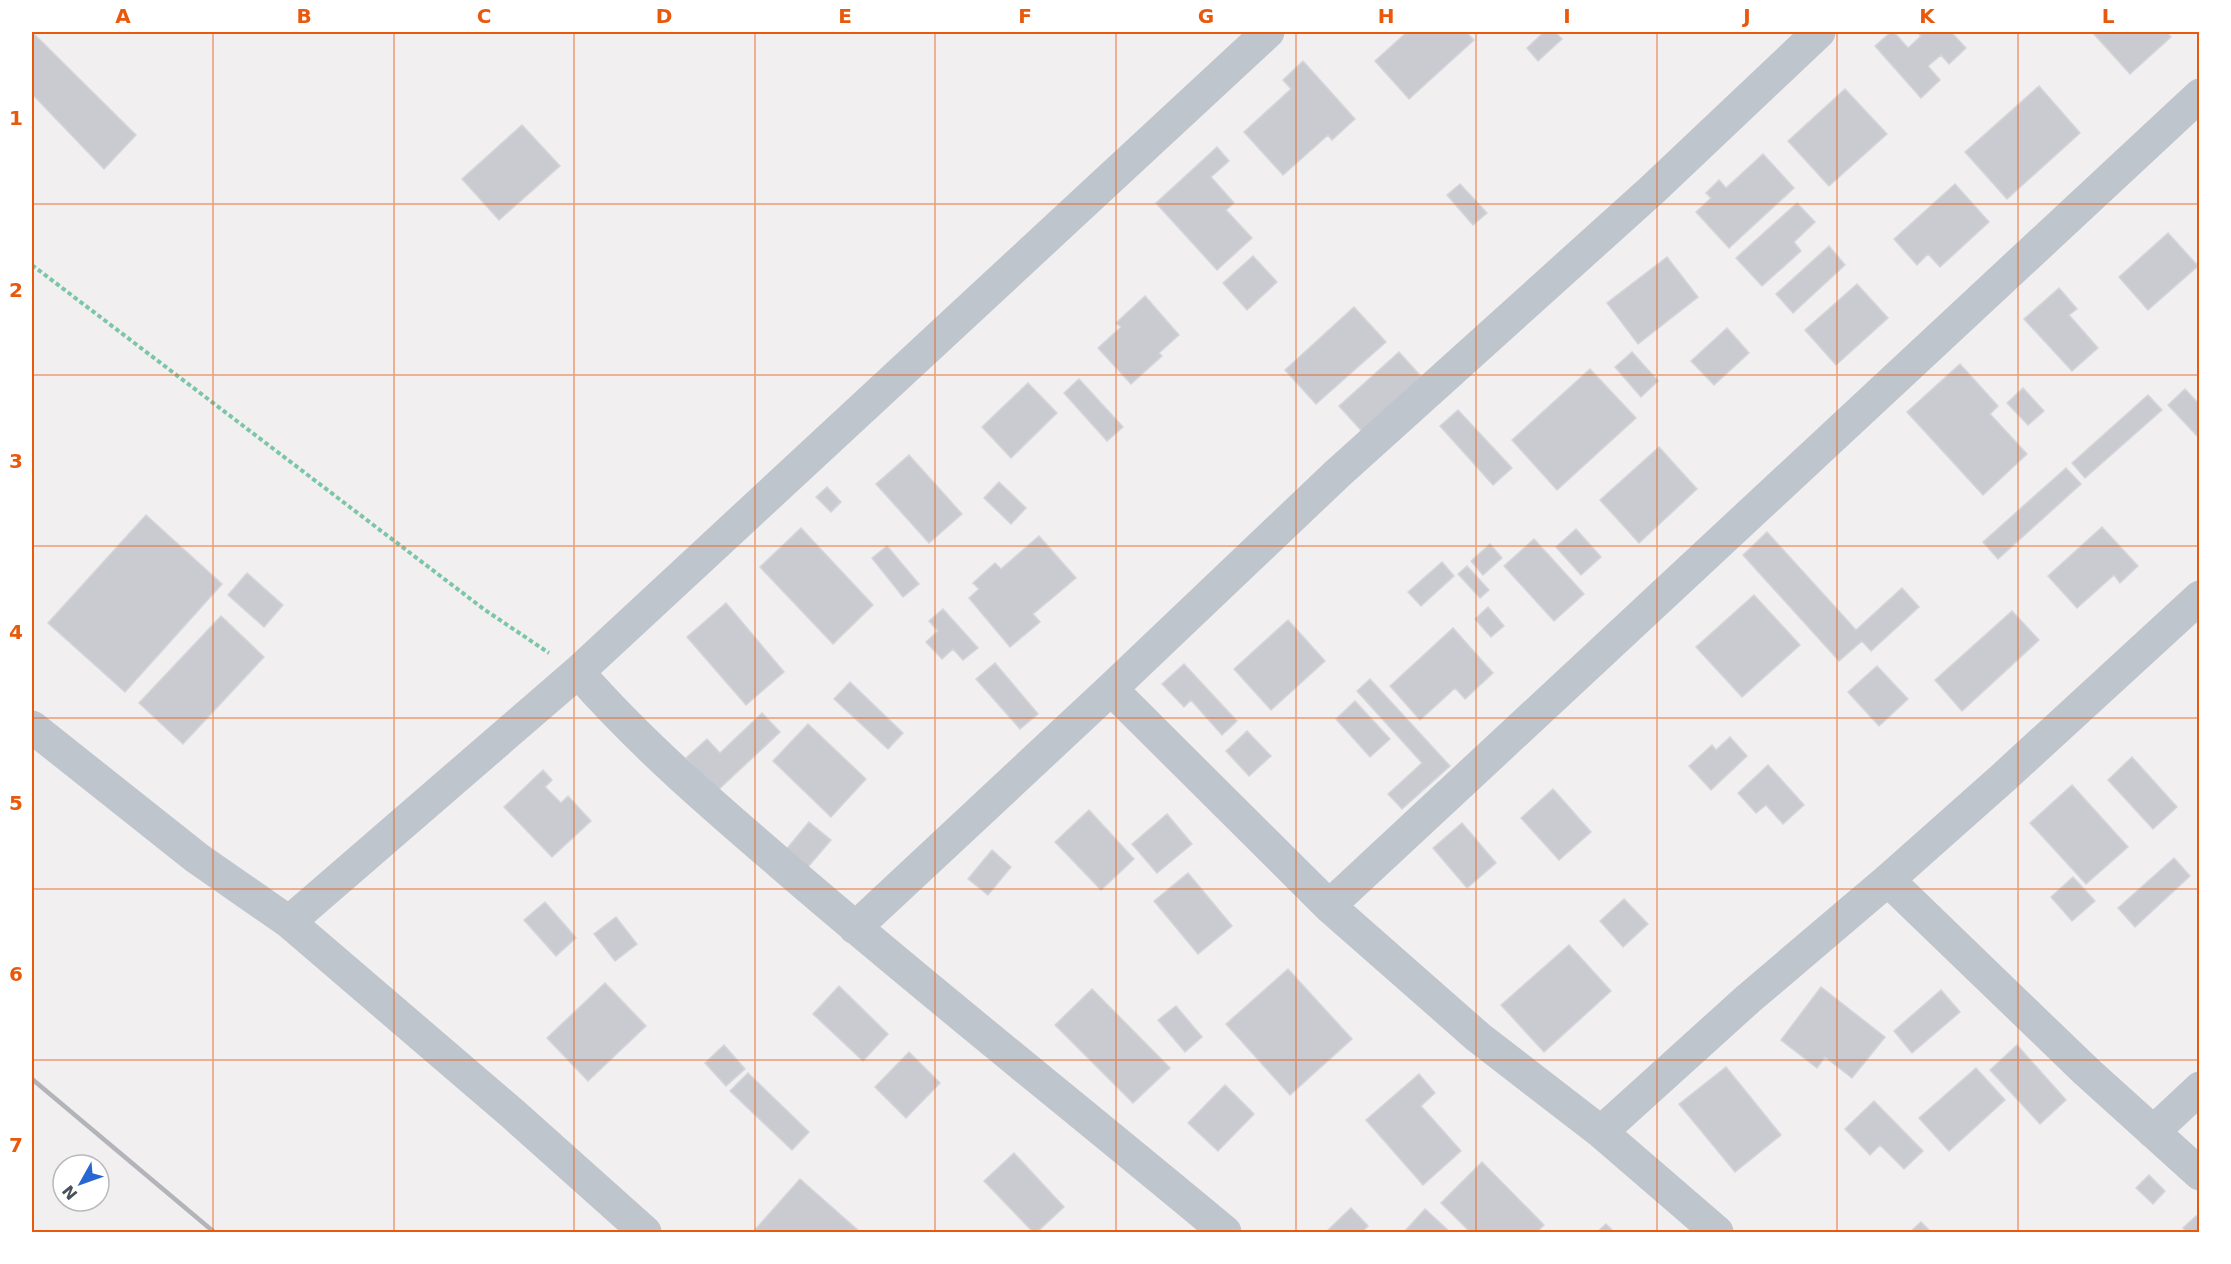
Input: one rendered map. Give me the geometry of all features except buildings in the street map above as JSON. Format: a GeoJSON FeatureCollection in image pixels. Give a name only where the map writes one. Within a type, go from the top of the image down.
{"type":"FeatureCollection","features":[{"type":"Feature","properties":{"kind":"street"},"geometry":{"type":"LineString","coordinates":[[289,922],[578,672],[1268,32]]}},
{"type":"Feature","properties":{"kind":"street"},"geometry":{"type":"LineString","coordinates":[[855,928],[1111,689],[1336,474],[1652,190],[1819,32]]}},
{"type":"Feature","properties":{"kind":"street"},"geometry":{"type":"LineString","coordinates":[[1329,906],[2199,95]]}},
{"type":"Feature","properties":{"kind":"street"},"geometry":{"type":"LineString","coordinates":[[1601,1132],[1748,999],[1888,880],[2004,777],[2199,597]]}},
{"type":"Feature","properties":{"kind":"street"},"geometry":{"type":"LineString","coordinates":[[578,672],[612,710],[697,792],[855,928],[1226,1233]]}},
{"type":"Feature","properties":{"kind":"street"},"geometry":{"type":"LineString","coordinates":[[1111,689],[1329,906],[1479,1037],[1601,1132],[1717,1233]]}},
{"type":"Feature","properties":{"kind":"street"},"geometry":{"type":"LineString","coordinates":[[32,727],[197,858],[289,922],[513,1114],[645,1233]]}},
{"type":"Feature","properties":{"kind":"street"},"geometry":{"type":"LineString","coordinates":[[1888,880],[2086,1071],[2199,1174]]}},
{"type":"Feature","properties":{"kind":"street"},"geometry":{"type":"LineString","coordinates":[[2153,1132],[2199,1088]]}},
{"type":"Feature","properties":{"kind":"path"},"geometry":{"type":"LineString","coordinates":[[32,265],[485,610],[578,672]]}},
{"type":"Feature","properties":{"kind":"railway"},"geometry":{"type":"LineString","coordinates":[[32,1079],[214,1232]]}}]}
